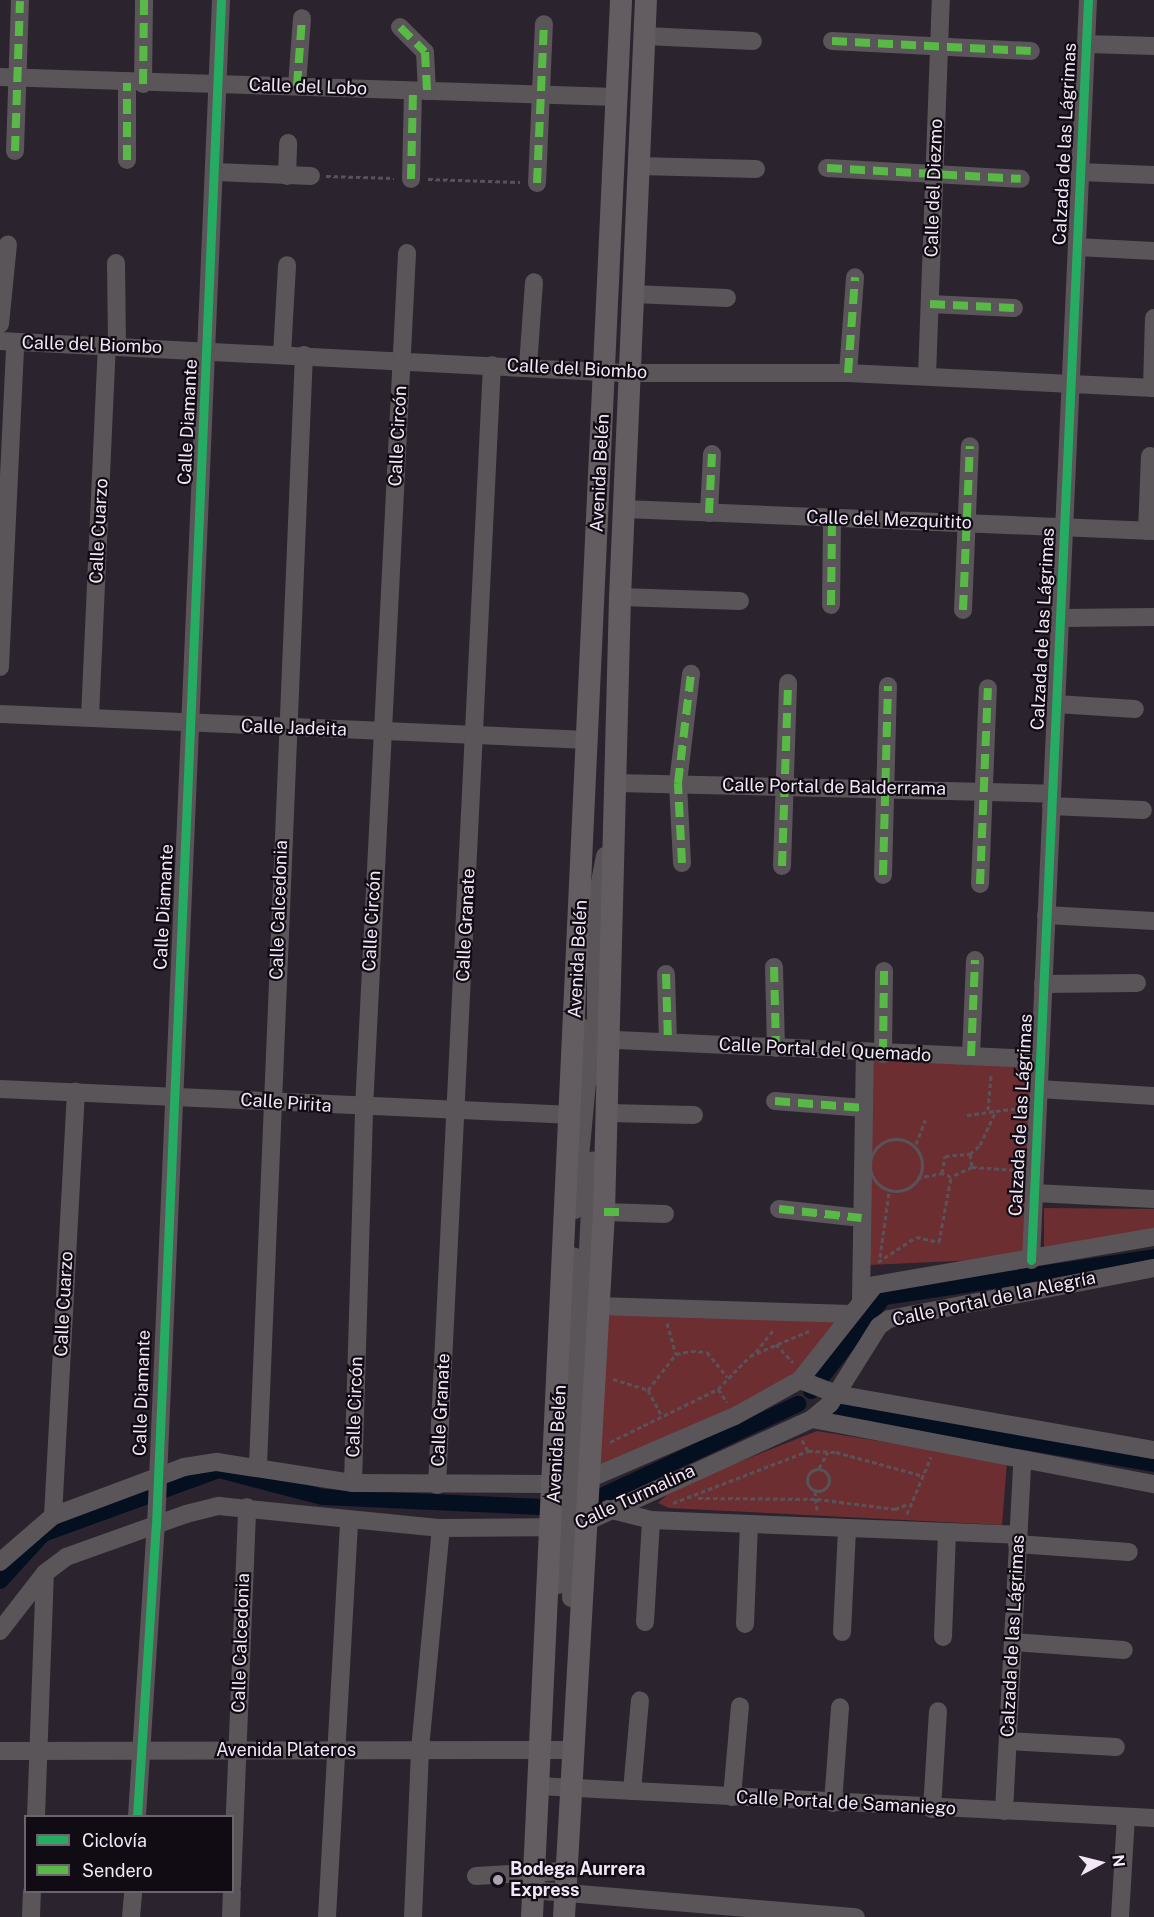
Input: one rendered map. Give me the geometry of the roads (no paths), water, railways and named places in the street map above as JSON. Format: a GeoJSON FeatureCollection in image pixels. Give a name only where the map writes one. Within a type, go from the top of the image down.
{"type":"FeatureCollection","features":[{"type":"Feature","properties":{"kind":"main road","name":"Avenida Belén"},"geometry":{"type":"LineString","coordinates":[[532,1917],[549,1882],[571,1484],[572,1115],[591,1038],[617,783],[624,509],[617,372],[616,97],[621,0]]}},
{"type":"Feature","properties":{"kind":"main road","name":"Avenida Belén"},"geometry":{"type":"LineString","coordinates":[[564,1917],[549,1882],[553,1787],[571,1484],[589,1451],[604,1212],[607,1113],[591,1038],[588,740],[617,372],[633,294],[646,0]]}},
{"type":"Feature","properties":{"kind":"street"},"geometry":{"type":"LineString","coordinates":[[127,160],[144,0]]}},
{"type":"Feature","properties":{"kind":"street","name":"Calle Diamante"},"geometry":{"type":"LineString","coordinates":[[137,1815],[156,1519],[171,1095],[218,172],[221,0]]}},
{"type":"Feature","properties":{"kind":"street"},"geometry":{"type":"LineString","coordinates":[[571,1484],[576,1192],[584,1161],[596,903],[604,869],[617,372],[630,0]]}},
{"type":"Feature","properties":{"kind":"street"},"geometry":{"type":"LineString","coordinates":[[617,372],[638,0]]}},
{"type":"Feature","properties":{"kind":"street","name":"Calle del Diezmo"},"geometry":{"type":"LineString","coordinates":[[927,376],[941,0]]}},
{"type":"Feature","properties":{"kind":"street","name":"Calzada de las Lágrimas"},"geometry":{"type":"LineString","coordinates":[[1031,1260],[1088,0]]}},
{"type":"Feature","properties":{"kind":"street"},"geometry":{"type":"LineString","coordinates":[[15,151],[20,1]]}},
{"type":"Feature","properties":{"kind":"street"},"geometry":{"type":"LineString","coordinates":[[297,86],[302,18]]}},
{"type":"Feature","properties":{"kind":"street"},"geometry":{"type":"LineString","coordinates":[[537,183],[544,24]]}},
{"type":"Feature","properties":{"kind":"street"},"geometry":{"type":"LineString","coordinates":[[400,27],[425,52],[411,179]]}},
{"type":"Feature","properties":{"kind":"street"},"geometry":{"type":"LineString","coordinates":[[645,36],[753,41]]}},
{"type":"Feature","properties":{"kind":"street"},"geometry":{"type":"LineString","coordinates":[[832,41],[1031,51]]}},
{"type":"Feature","properties":{"kind":"street"},"geometry":{"type":"LineString","coordinates":[[1086,44],[1154,46]]}},
{"type":"Feature","properties":{"kind":"street","name":"Calle del Lobo"},"geometry":{"type":"LineString","coordinates":[[0,77],[616,97]]}},
{"type":"Feature","properties":{"kind":"street"},"geometry":{"type":"LineString","coordinates":[[287,176],[288,143]]}},
{"type":"Feature","properties":{"kind":"street"},"geometry":{"type":"LineString","coordinates":[[639,166],[756,169]]}},
{"type":"Feature","properties":{"kind":"street"},"geometry":{"type":"LineString","coordinates":[[827,168],[1021,179]]}},
{"type":"Feature","properties":{"kind":"street"},"geometry":{"type":"LineString","coordinates":[[218,172],[311,176]]}},
{"type":"Feature","properties":{"kind":"street"},"geometry":{"type":"LineString","coordinates":[[1080,172],[1154,175]]}},
{"type":"Feature","properties":{"kind":"street"},"geometry":{"type":"LineString","coordinates":[[0,324],[8,244]]}},
{"type":"Feature","properties":{"kind":"street"},"geometry":{"type":"LineString","coordinates":[[1077,248],[1154,251]]}},
{"type":"Feature","properties":{"kind":"street","name":"Calle Circón"},"geometry":{"type":"LineString","coordinates":[[352,1483],[363,1108],[407,253]]}},
{"type":"Feature","properties":{"kind":"street","name":"Calle Cuarzo"},"geometry":{"type":"LineString","coordinates":[[90,717],[116,263]]}},
{"type":"Feature","properties":{"kind":"street"},"geometry":{"type":"LineString","coordinates":[[282,355],[287,265]]}},
{"type":"Feature","properties":{"kind":"street"},"geometry":{"type":"LineString","coordinates":[[848,373],[855,277]]}},
{"type":"Feature","properties":{"kind":"street"},"geometry":{"type":"LineString","coordinates":[[528,366],[534,282]]}},
{"type":"Feature","properties":{"kind":"street"},"geometry":{"type":"LineString","coordinates":[[633,294],[727,298]]}},
{"type":"Feature","properties":{"kind":"street"},"geometry":{"type":"LineString","coordinates":[[930,304],[1014,308]]}},
{"type":"Feature","properties":{"kind":"street"},"geometry":{"type":"LineString","coordinates":[[1153,388],[1154,318]]}},
{"type":"Feature","properties":{"kind":"street"},"geometry":{"type":"LineString","coordinates":[[0,667],[8,342]]}},
{"type":"Feature","properties":{"kind":"street","name":"Calle del Biombo"},"geometry":{"type":"LineString","coordinates":[[8,342],[208,350],[617,372],[848,373],[1071,382],[1153,388]]}},
{"type":"Feature","properties":{"kind":"street","name":"Calle Calcedonia"},"geometry":{"type":"LineString","coordinates":[[258,1465],[286,728],[304,355]]}},
{"type":"Feature","properties":{"kind":"street","name":"Calle Granate"},"geometry":{"type":"LineString","coordinates":[[437,1485],[455,1110],[478,735],[492,365]]}},
{"type":"Feature","properties":{"kind":"street"},"geometry":{"type":"LineString","coordinates":[[963,610],[970,446]]}},
{"type":"Feature","properties":{"kind":"street"},"geometry":{"type":"LineString","coordinates":[[709,513],[712,454]]}},
{"type":"Feature","properties":{"kind":"street"},"geometry":{"type":"LineString","coordinates":[[1150,456],[1151,531]]}},
{"type":"Feature","properties":{"kind":"street","name":"Calle del Mezquitito"},"geometry":{"type":"LineString","coordinates":[[624,509],[1151,531]]}},
{"type":"Feature","properties":{"kind":"street"},"geometry":{"type":"LineString","coordinates":[[831,605],[832,518]]}},
{"type":"Feature","properties":{"kind":"street"},"geometry":{"type":"LineString","coordinates":[[620,597],[740,601]]}},
{"type":"Feature","properties":{"kind":"street"},"geometry":{"type":"LineString","coordinates":[[1060,618],[1154,617]]}},
{"type":"Feature","properties":{"kind":"street"},"geometry":{"type":"LineString","coordinates":[[682,863],[678,783],[691,674]]}},
{"type":"Feature","properties":{"kind":"street"},"geometry":{"type":"LineString","coordinates":[[782,866],[788,683]]}},
{"type":"Feature","properties":{"kind":"street"},"geometry":{"type":"LineString","coordinates":[[883,874],[888,686]]}},
{"type":"Feature","properties":{"kind":"street"},"geometry":{"type":"LineString","coordinates":[[980,884],[986,791],[988,688]]}},
{"type":"Feature","properties":{"kind":"street"},"geometry":{"type":"LineString","coordinates":[[1056,704],[1135,709]]}},
{"type":"Feature","properties":{"kind":"street","name":"Calle Jadeita"},"geometry":{"type":"LineString","coordinates":[[0,714],[588,740]]}},
{"type":"Feature","properties":{"kind":"street","name":"Calle Portal de Balderrama"},"geometry":{"type":"LineString","coordinates":[[617,783],[986,791],[1143,810]]}},
{"type":"Feature","properties":{"kind":"street"},"geometry":{"type":"LineString","coordinates":[[1046,915],[1154,921]]}},
{"type":"Feature","properties":{"kind":"street"},"geometry":{"type":"LineString","coordinates":[[971,1056],[975,960]]}},
{"type":"Feature","properties":{"kind":"street"},"geometry":{"type":"LineString","coordinates":[[774,967],[776,1048]]}},
{"type":"Feature","properties":{"kind":"street"},"geometry":{"type":"LineString","coordinates":[[598,1306],[678,1305],[787,1310],[856,1307],[862,1218],[864,1108],[874,1054],[884,971]]}},
{"type":"Feature","properties":{"kind":"street"},"geometry":{"type":"LineString","coordinates":[[666,974],[668,1041]]}},
{"type":"Feature","properties":{"kind":"street"},"geometry":{"type":"LineString","coordinates":[[1043,984],[1137,983]]}},
{"type":"Feature","properties":{"kind":"street","name":"Calle Portal del Quemado"},"geometry":{"type":"LineString","coordinates":[[591,1038],[874,1054],[1040,1059]]}},
{"type":"Feature","properties":{"kind":"street","name":"Calle Pirita"},"geometry":{"type":"LineString","coordinates":[[0,1089],[171,1095],[363,1108],[572,1115]]}},
{"type":"Feature","properties":{"kind":"street","name":"Calle Cuarzo"},"geometry":{"type":"LineString","coordinates":[[53,1516],[76,1092]]}},
{"type":"Feature","properties":{"kind":"street"},"geometry":{"type":"LineString","coordinates":[[1038,1097],[1154,1096]]}},
{"type":"Feature","properties":{"kind":"street"},"geometry":{"type":"LineString","coordinates":[[775,1101],[864,1108]]}},
{"type":"Feature","properties":{"kind":"street"},"geometry":{"type":"LineString","coordinates":[[607,1113],[694,1115]]}},
{"type":"Feature","properties":{"kind":"street"},"geometry":{"type":"LineString","coordinates":[[1034,1193],[1154,1199]]}},
{"type":"Feature","properties":{"kind":"street"},"geometry":{"type":"LineString","coordinates":[[778,1209],[862,1218]]}},
{"type":"Feature","properties":{"kind":"street"},"geometry":{"type":"LineString","coordinates":[[604,1212],[665,1214]]}},
{"type":"Feature","properties":{"kind":"street","name":"Calle Portal de la Alegría"},"geometry":{"type":"LineString","coordinates":[[803,1378],[868,1289],[885,1282],[1031,1260],[1154,1237]]}},
{"type":"Feature","properties":{"kind":"street","name":"Calle Portal de la Alegría"},"geometry":{"type":"LineString","coordinates":[[812,1419],[836,1394],[879,1326],[889,1319],[1154,1268]]}},
{"type":"Feature","properties":{"kind":"street"},"geometry":{"type":"LineString","coordinates":[[803,1378],[836,1394],[1154,1450]]}},
{"type":"Feature","properties":{"kind":"street","name":"Calle Turmalina"},"geometry":{"type":"LineString","coordinates":[[0,1562],[53,1516],[156,1485],[217,1462],[258,1465],[352,1483],[571,1484],[735,1416],[803,1378]]}},
{"type":"Feature","properties":{"kind":"street"},"geometry":{"type":"LineString","coordinates":[[812,1419],[1022,1462],[1154,1484]]}},
{"type":"Feature","properties":{"kind":"street","name":"Calle Turmalina"},"geometry":{"type":"LineString","coordinates":[[0,1631],[45,1573],[66,1557],[156,1519],[219,1506],[247,1507],[349,1521],[441,1527],[568,1528],[812,1419]]}},
{"type":"Feature","properties":{"kind":"street","name":"Calzada de las Lágrimas"},"geometry":{"type":"LineString","coordinates":[[1004,1811],[1022,1462]]}},
{"type":"Feature","properties":{"kind":"street","name":"Calle Calcedonia"},"geometry":{"type":"LineString","coordinates":[[234,1832],[247,1507]]}},
{"type":"Feature","properties":{"kind":"street"},"geometry":{"type":"LineString","coordinates":[[608,1509],[651,1520],[906,1534],[947,1533],[1129,1552]]}},
{"type":"Feature","properties":{"kind":"street"},"geometry":{"type":"LineString","coordinates":[[645,1622],[651,1520]]}},
{"type":"Feature","properties":{"kind":"street"},"geometry":{"type":"LineString","coordinates":[[327,1917],[334,1750],[349,1521]]}},
{"type":"Feature","properties":{"kind":"street"},"geometry":{"type":"LineString","coordinates":[[745,1624],[749,1525]]}},
{"type":"Feature","properties":{"kind":"street"},"geometry":{"type":"LineString","coordinates":[[413,1917],[420,1749],[441,1527]]}},
{"type":"Feature","properties":{"kind":"street"},"geometry":{"type":"LineString","coordinates":[[842,1632],[848,1531]]}},
{"type":"Feature","properties":{"kind":"street"},"geometry":{"type":"LineString","coordinates":[[943,1637],[947,1533]]}},
{"type":"Feature","properties":{"kind":"street"},"geometry":{"type":"LineString","coordinates":[[36,1815],[45,1573]]}},
{"type":"Feature","properties":{"kind":"street"},"geometry":{"type":"LineString","coordinates":[[1013,1642],[1124,1650]]}},
{"type":"Feature","properties":{"kind":"street"},"geometry":{"type":"LineString","coordinates":[[632,1791],[640,1700]]}},
{"type":"Feature","properties":{"kind":"street"},"geometry":{"type":"LineString","coordinates":[[732,1797],[740,1706]]}},
{"type":"Feature","properties":{"kind":"street"},"geometry":{"type":"LineString","coordinates":[[833,1803],[840,1707]]}},
{"type":"Feature","properties":{"kind":"street"},"geometry":{"type":"LineString","coordinates":[[932,1809],[938,1711]]}},
{"type":"Feature","properties":{"kind":"street"},"geometry":{"type":"LineString","coordinates":[[1008,1740],[1116,1747]]}},
{"type":"Feature","properties":{"kind":"street","name":"Avenida Plateros"},"geometry":{"type":"LineString","coordinates":[[0,1751],[555,1750]]}},
{"type":"Feature","properties":{"kind":"street","name":"Calle Portal de Samaniego"},"geometry":{"type":"LineString","coordinates":[[553,1787],[932,1809],[1154,1818]]}},
{"type":"Feature","properties":{"kind":"street"},"geometry":{"type":"LineString","coordinates":[[1120,1917],[1126,1817]]}},
{"type":"Feature","properties":{"kind":"street"},"geometry":{"type":"LineString","coordinates":[[476,1876],[549,1882],[856,1917]]}},
{"type":"Feature","properties":{"kind":"street"},"geometry":{"type":"LineString","coordinates":[[540,1917],[549,1882]]}},
{"type":"Feature","properties":{"kind":"street"},"geometry":{"type":"LineString","coordinates":[[549,1882],[558,1917]]}},
{"type":"Feature","properties":{"kind":"street"},"geometry":{"type":"LineString","coordinates":[[31,1917],[32,1893]]}},
{"type":"Feature","properties":{"kind":"street"},"geometry":{"type":"LineString","coordinates":[[131,1917],[133,1893]]}},
{"type":"Feature","properties":{"kind":"street"},"geometry":{"type":"LineString","coordinates":[[231,1917],[232,1893]]}},
{"type":"Feature","properties":{"kind":"waterway"},"geometry":{"type":"LineString","coordinates":[[811,1391],[884,1297],[1154,1257]]}},
{"type":"Feature","properties":{"kind":"waterway"},"geometry":{"type":"LineString","coordinates":[[591,1501],[798,1404]]}},
{"type":"Feature","properties":{"kind":"waterway"},"geometry":{"type":"LineString","coordinates":[[830,1409],[1154,1464]]}},
{"type":"Feature","properties":{"kind":"waterway"},"geometry":{"type":"LineString","coordinates":[[0,1581],[43,1534],[219,1470],[323,1497],[547,1507]]}},
{"type":"Feature","properties":{"kind":"place","name":"Bodega Aurrera Express"},"geometry":{"type":"Point","coordinates":[498,1880]}}]}
